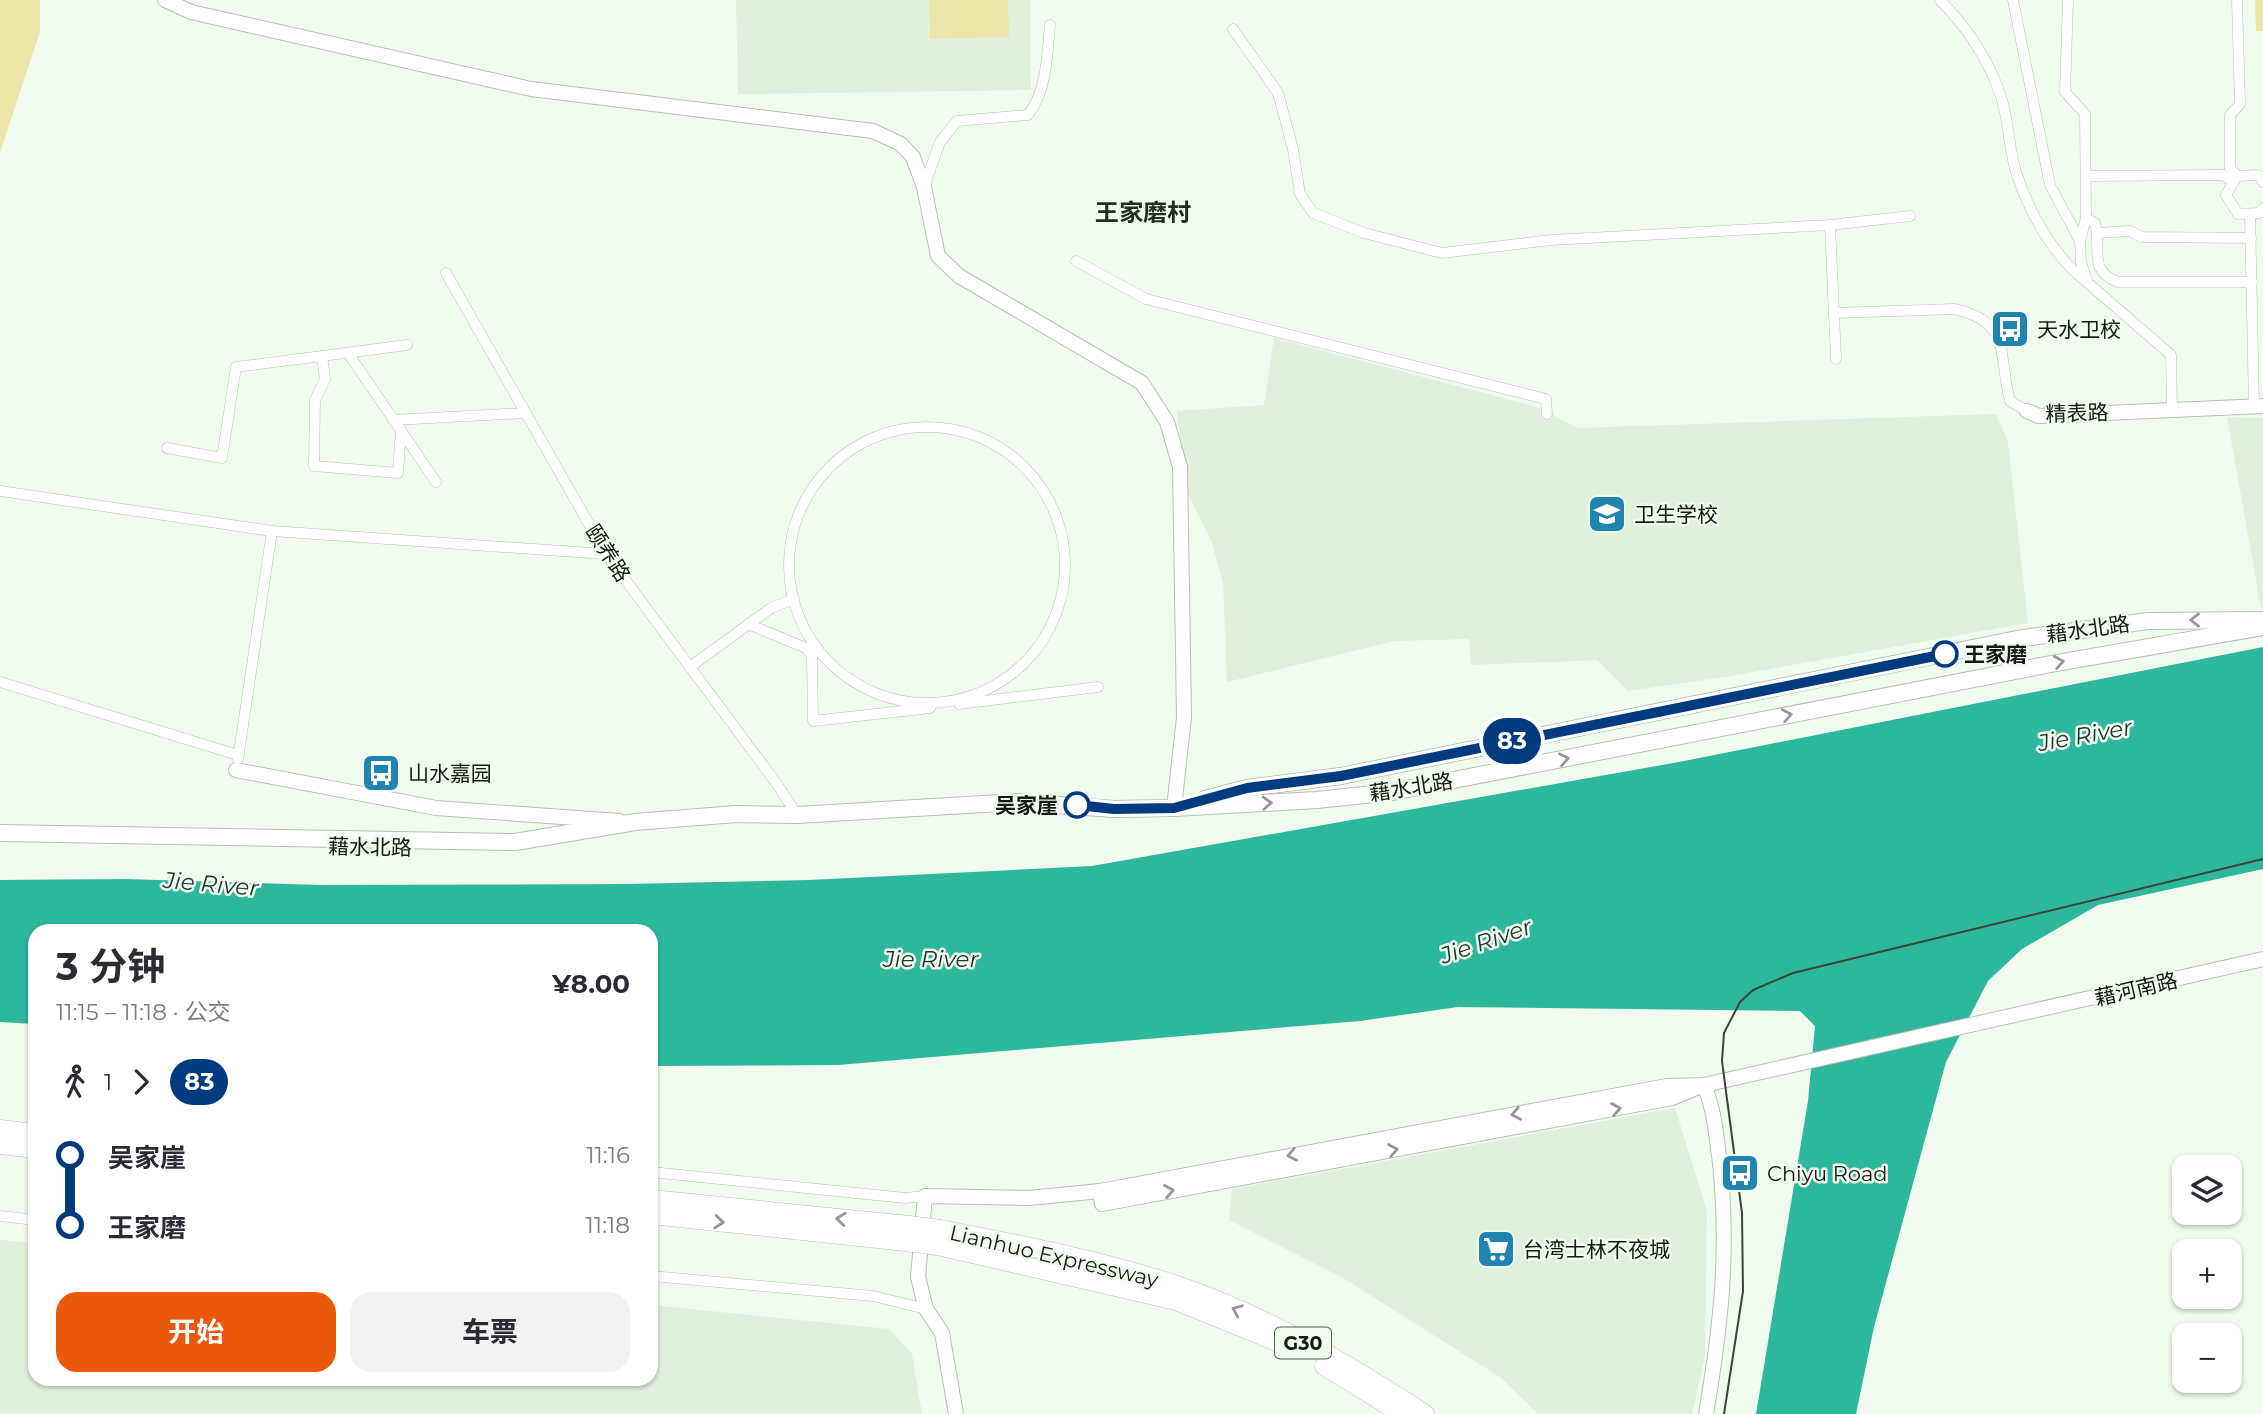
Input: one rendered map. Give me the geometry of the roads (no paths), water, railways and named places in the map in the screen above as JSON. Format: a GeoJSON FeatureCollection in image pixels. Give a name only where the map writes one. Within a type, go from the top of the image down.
{"type":"FeatureCollection","features":[{"type":"Feature","properties":{"kind":"highway"},"geometry":{"type":"LineString","coordinates":[[0,1129],[28,1132]]}},
{"type":"Feature","properties":{"kind":"highway"},"geometry":{"type":"LineString","coordinates":[[0,1145],[28,1148]]}},
{"type":"Feature","properties":{"kind":"highway","name":"Lianhuo Expressway"},"geometry":{"type":"LineString","coordinates":[[658,1200],[939,1238],[1175,1292],[1260,1320],[1371,1379],[1425,1414]]}},
{"type":"Feature","properties":{"kind":"highway","name":"Lianhuo Expressway"},"geometry":{"type":"LineString","coordinates":[[658,1215],[907,1233]]}},
{"type":"Feature","properties":{"kind":"highway","name":"Lianhuo Expressway"},"geometry":{"type":"LineString","coordinates":[[1175,1292],[1299,1351],[1402,1414]]}},
{"type":"Feature","properties":{"kind":"main road"},"geometry":{"type":"LineString","coordinates":[[165,0],[191,12],[531,89],[873,131],[901,144],[913,157],[925,187],[938,256],[959,276],[1142,383],[1167,422],[1180,467],[1184,717],[1174,808]]}},
{"type":"Feature","properties":{"kind":"main road","name":"精表路"},"geometry":{"type":"LineString","coordinates":[[2027,411],[2039,416],[2258,406]]}},
{"type":"Feature","properties":{"kind":"main road","name":"藉水北路"},"geometry":{"type":"LineString","coordinates":[[1174,808],[1247,788],[1341,776],[2017,639],[2148,621],[2263,620]]}},
{"type":"Feature","properties":{"kind":"main road","name":"藉水北路"},"geometry":{"type":"LineString","coordinates":[[0,833],[515,842],[635,822],[736,814],[797,815],[1017,802],[1114,809],[1317,800],[1392,792],[2044,665],[2263,627]]}},
{"type":"Feature","properties":{"kind":"main road"},"geometry":{"type":"LineString","coordinates":[[237,763],[436,808],[635,822]]}},
{"type":"Feature","properties":{"kind":"main road","name":"藉水北路"},"geometry":{"type":"LineString","coordinates":[[0,839],[514,852],[736,814]]}},
{"type":"Feature","properties":{"kind":"main road","name":"藉河南路"},"geometry":{"type":"LineString","coordinates":[[925,1196],[1029,1198],[1100,1191],[1102,1204],[1672,1098],[1704,1085],[2263,959]]}},
{"type":"Feature","properties":{"kind":"main road"},"geometry":{"type":"LineString","coordinates":[[1704,1085],[1713,1107],[1726,1222],[1721,1320],[1706,1414]]}},
{"type":"Feature","properties":{"kind":"main road"},"geometry":{"type":"LineString","coordinates":[[925,1196],[918,1277],[926,1308],[942,1334],[956,1414]]}},
{"type":"Feature","properties":{"kind":"street"},"geometry":{"type":"LineString","coordinates":[[1940,0],[1953,12],[1987,62],[2002,100],[2017,175],[2040,224],[2063,261],[2171,355],[2172,409]]}},
{"type":"Feature","properties":{"kind":"street"},"geometry":{"type":"LineString","coordinates":[[2013,0],[2050,185],[2080,241]]}},
{"type":"Feature","properties":{"kind":"street"},"geometry":{"type":"LineString","coordinates":[[2068,0],[2065,92],[2085,114],[2086,218],[2080,241],[2081,262],[2088,283]]}},
{"type":"Feature","properties":{"kind":"street"},"geometry":{"type":"LineString","coordinates":[[2235,179],[2230,168],[2230,115],[2240,104],[2237,0]]}},
{"type":"Feature","properties":{"kind":"street"},"geometry":{"type":"LineString","coordinates":[[925,187],[940,142],[957,121],[1028,115],[1038,102],[1045,71],[1050,25]]}},
{"type":"Feature","properties":{"kind":"street"},"geometry":{"type":"LineString","coordinates":[[1233,29],[1278,93],[1293,149],[1300,194],[1313,213],[1364,233],[1441,253],[1551,240],[1830,225],[1910,216]]}},
{"type":"Feature","properties":{"kind":"street"},"geometry":{"type":"LineString","coordinates":[[2086,176],[2223,175],[2235,179],[2259,175],[2263,182]]}},
{"type":"Feature","properties":{"kind":"street"},"geometry":{"type":"LineString","coordinates":[[2235,179],[2227,195],[2238,214],[2259,212],[2251,238],[2258,406]]}},
{"type":"Feature","properties":{"kind":"street"},"geometry":{"type":"LineString","coordinates":[[2086,218],[2095,223],[2098,233],[2095,251],[2098,267],[2110,279],[2118,282],[2252,282]]}},
{"type":"Feature","properties":{"kind":"street"},"geometry":{"type":"LineString","coordinates":[[1830,225],[1836,359]]}},
{"type":"Feature","properties":{"kind":"street"},"geometry":{"type":"LineString","coordinates":[[2098,233],[2130,231],[2141,237],[2251,238]]}},
{"type":"Feature","properties":{"kind":"street"},"geometry":{"type":"LineString","coordinates":[[1076,261],[1146,299],[1545,399],[1547,414]]}},
{"type":"Feature","properties":{"kind":"street","name":"颐养路"},"geometry":{"type":"LineString","coordinates":[[446,273],[606,555],[777,784],[797,815]]}},
{"type":"Feature","properties":{"kind":"street","name":"精表路"},"geometry":{"type":"LineString","coordinates":[[1834,313],[1954,309],[1970,312],[1988,323],[2001,340],[2003,374],[2010,401],[2027,411]]}},
{"type":"Feature","properties":{"kind":"street"},"geometry":{"type":"LineString","coordinates":[[167,448],[222,458],[236,367],[407,345]]}},
{"type":"Feature","properties":{"kind":"street"},"geometry":{"type":"LineString","coordinates":[[348,353],[436,482]]}},
{"type":"Feature","properties":{"kind":"street"},"geometry":{"type":"LineString","coordinates":[[322,356],[325,379],[315,400],[314,466],[398,473],[401,430]]}},
{"type":"Feature","properties":{"kind":"street"},"geometry":{"type":"LineString","coordinates":[[393,420],[526,413]]}},
{"type":"Feature","properties":{"kind":"street"},"geometry":{"type":"LineString","coordinates":[[922,428],[951,430],[994,445],[1018,462],[1038,484],[1059,523],[1065,552],[1064,582],[1057,611],[1044,638],[1026,661],[1003,680],[962,698],[917,702],[888,697],[860,685],[836,668],[816,647],[801,621],[794,599],[790,578],[790,548],[797,519],[810,492],[839,459],[864,443],[892,432],[922,428]]}},
{"type":"Feature","properties":{"kind":"street"},"geometry":{"type":"LineString","coordinates":[[0,491],[272,531],[606,555]]}},
{"type":"Feature","properties":{"kind":"street"},"geometry":{"type":"LineString","coordinates":[[0,682],[237,763],[272,531]]}},
{"type":"Feature","properties":{"kind":"street"},"geometry":{"type":"LineString","coordinates":[[690,667],[771,608],[794,599]]}},
{"type":"Feature","properties":{"kind":"street"},"geometry":{"type":"LineString","coordinates":[[748,624],[806,648],[812,656],[813,721],[1098,687]]}},
{"type":"Feature","properties":{"kind":"street"},"geometry":{"type":"LineString","coordinates":[[658,1173],[905,1198],[925,1196]]}},
{"type":"Feature","properties":{"kind":"street"},"geometry":{"type":"LineString","coordinates":[[0,1216],[28,1219]]}},
{"type":"Feature","properties":{"kind":"street"},"geometry":{"type":"LineString","coordinates":[[658,1277],[873,1296],[926,1308]]}},
{"type":"Feature","properties":{"kind":"water","name":"Jie River"},"geometry":{"type":"Polygon","coordinates":[[[2263,647],[2263,869],[2098,905],[2022,949],[1988,981],[1946,1062],[1874,1327],[1856,1414],[1756,1414],[1808,1101],[1815,1026],[1800,1011],[1458,1007],[1360,1021],[838,1065],[658,1066],[658,924],[28,924],[28,1024],[0,1022],[0,880],[125,879],[321,885],[627,884],[809,880],[1092,866],[1679,762],[2263,647]]]}},
{"type":"Feature","properties":{"kind":"tram line"},"geometry":{"type":"LineString","coordinates":[[1724,1414],[1743,1291],[1742,1213],[1722,1061],[1724,1033],[1740,1002],[1753,990],[1793,973],[2263,859]]}},
{"type":"Feature","properties":{"kind":"place","name":"天水卫校"},"geometry":{"type":"Point","coordinates":[2010,329]}},
{"type":"Feature","properties":{"kind":"place","name":"卫生学校"},"geometry":{"type":"Point","coordinates":[1607,514]}},
{"type":"Feature","properties":{"kind":"place","name":"王家磨"},"geometry":{"type":"Point","coordinates":[1945,654]}},
{"type":"Feature","properties":{"kind":"place","name":"山水嘉园"},"geometry":{"type":"Point","coordinates":[381,773]}},
{"type":"Feature","properties":{"kind":"place","name":"吴家崖"},"geometry":{"type":"Point","coordinates":[1077,805]}},
{"type":"Feature","properties":{"kind":"place","name":"Chiyu Road"},"geometry":{"type":"Point","coordinates":[1740,1173]}},
{"type":"Feature","properties":{"kind":"place","name":"台湾士林不夜城"},"geometry":{"type":"Point","coordinates":[1496,1249]}},
{"type":"Feature","properties":{"kind":"district","name":"王家磨村"},"geometry":{"type":"Point","coordinates":[1143,212]}}]}
